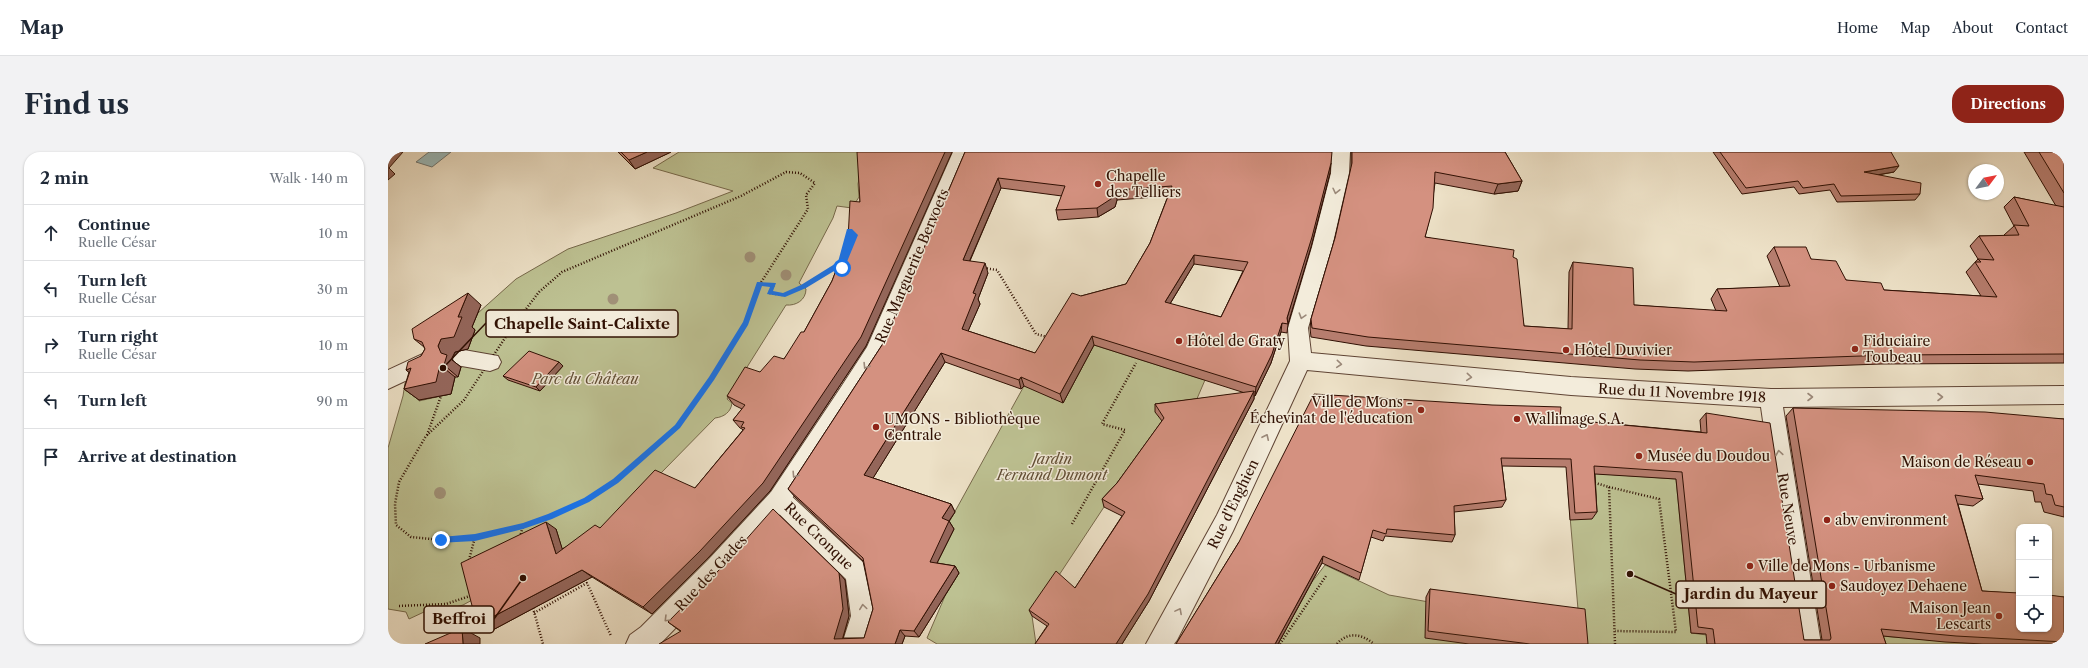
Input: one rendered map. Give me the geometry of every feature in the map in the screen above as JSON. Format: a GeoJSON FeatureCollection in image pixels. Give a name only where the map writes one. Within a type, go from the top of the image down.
{"type":"FeatureCollection","features":[{"type":"Feature","properties":{"kind":"street","name":"Rue Marguerite Bervoets"},"geometry":{"type":"LineString","coordinates":[[779,499],[876,350],[903,292],[937,207],[962,152]]}},
{"type":"Feature","properties":{"kind":"street"},"geometry":{"type":"LineString","coordinates":[[1300,361],[1298,328],[1322,247],[1340,174],[1340,152]]}},
{"type":"Feature","properties":{"kind":"street"},"geometry":{"type":"LineString","coordinates":[[464,359],[490,362]]}},
{"type":"Feature","properties":{"kind":"street"},"geometry":{"type":"LineString","coordinates":[[388,380],[427,361]]}},
{"type":"Feature","properties":{"kind":"street","name":"Rue du 11 Novembre 1918"},"geometry":{"type":"LineString","coordinates":[[1300,361],[1571,386],[1771,398],[2064,395]]}},
{"type":"Feature","properties":{"kind":"street","name":"Rue d'Enghien"},"geometry":{"type":"LineString","coordinates":[[1158,644],[1168,631],[1225,523],[1300,361]]}},
{"type":"Feature","properties":{"kind":"street","name":"Rue Neuve"},"geometry":{"type":"LineString","coordinates":[[1771,398],[1808,644]]}},
{"type":"Feature","properties":{"kind":"street","name":"Rue des Gades"},"geometry":{"type":"LineString","coordinates":[[639,644],[650,636],[718,567],[779,499]]}},
{"type":"Feature","properties":{"kind":"street","name":"Rue Cronque"},"geometry":{"type":"LineString","coordinates":[[779,499],[858,574],[864,616],[855,644]]}},
{"type":"Feature","properties":{"kind":"path"},"geometry":{"type":"LineString","coordinates":[[426,436],[464,400],[513,326],[538,292],[562,272],[741,196],[786,172],[800,173],[815,183],[806,195],[808,209],[760,284],[746,323],[712,379],[677,426],[621,476],[587,500],[550,517],[523,526],[475,537],[441,540],[411,537],[396,525],[395,504],[399,482],[426,436],[441,396]]}},
{"type":"Feature","properties":{"kind":"path"},"geometry":{"type":"LineString","coordinates":[[844,250],[850,231],[855,235]]}},
{"type":"Feature","properties":{"kind":"path"},"geometry":{"type":"LineString","coordinates":[[760,284],[774,284],[769,293],[783,295],[804,286],[841,264],[843,257]]}},
{"type":"Feature","properties":{"kind":"path"},"geometry":{"type":"LineString","coordinates":[[842,268],[845,261]]}},
{"type":"Feature","properties":{"kind":"path"},"geometry":{"type":"LineString","coordinates":[[981,267],[996,270],[1036,334],[1051,338]]}},
{"type":"Feature","properties":{"kind":"path"},"geometry":{"type":"LineString","coordinates":[[1072,524],[1125,430],[1102,424],[1136,363]]}},
{"type":"Feature","properties":{"kind":"path"},"geometry":{"type":"LineString","coordinates":[[1588,481],[1659,499],[1676,632],[1615,632]]}},
{"type":"Feature","properties":{"kind":"path"},"geometry":{"type":"LineString","coordinates":[[1609,487],[1615,644]]}},
{"type":"Feature","properties":{"kind":"path"},"geometry":{"type":"LineString","coordinates":[[518,541],[523,526]]}},
{"type":"Feature","properties":{"kind":"path"},"geometry":{"type":"LineString","coordinates":[[469,562],[475,537]]}},
{"type":"Feature","properties":{"kind":"path"},"geometry":{"type":"LineString","coordinates":[[1280,644],[1326,576]]}},
{"type":"Feature","properties":{"kind":"path"},"geometry":{"type":"LineString","coordinates":[[534,613],[587,583],[614,643]]}},
{"type":"Feature","properties":{"kind":"path"},"geometry":{"type":"LineString","coordinates":[[399,606],[446,604],[473,594],[472,588]]}},
{"type":"Feature","properties":{"kind":"path"},"geometry":{"type":"LineString","coordinates":[[533,608],[543,644]]}},
{"type":"Feature","properties":{"kind":"path"},"geometry":{"type":"LineString","coordinates":[[1337,644],[1349,635],[1359,635],[1369,639],[1374,644]]}},
{"type":"Feature","properties":{"kind":"green space","name":"Parc du Château"},"geometry":{"type":"Polygon","coordinates":[[[679,152],[864,152],[858,184],[859,197],[852,208],[837,206],[833,218],[799,283],[806,289],[806,293],[800,302],[786,305],[727,399],[732,403],[729,411],[724,415],[715,418],[610,525],[463,605],[442,611],[424,612],[409,619],[406,612],[388,609],[388,448],[403,396],[405,383],[421,381],[419,401],[450,394],[455,376],[458,375],[475,329],[471,327],[478,313],[516,279],[568,249],[676,213],[733,191],[653,168],[679,152]]]}},
{"type":"Feature","properties":{"kind":"green space","name":"Jardin Fernand Dumont"},"geometry":{"type":"Polygon","coordinates":[[[1094,345],[1205,380],[1190,415],[1165,425],[1104,507],[1032,616],[1036,644],[937,644],[927,638],[945,596],[959,573],[934,569],[947,526],[1024,386],[1094,345]]]}},
{"type":"Feature","properties":{"kind":"green space"},"geometry":{"type":"Polygon","coordinates":[[[1575,472],[1676,479],[1691,633],[1707,635],[1707,644],[1581,644],[1568,493],[1575,472]]]}},
{"type":"Feature","properties":{"kind":"green space"},"geometry":{"type":"Polygon","coordinates":[[[1325,565],[1389,595],[1429,602],[1469,644],[1278,644],[1312,582],[1325,565]]]}},
{"type":"Feature","properties":{"kind":"green space"},"geometry":{"type":"Polygon","coordinates":[[[1869,635],[1981,644],[1873,644],[1869,635]]]}},
{"type":"Feature","properties":{"kind":"water"},"geometry":{"type":"Polygon","coordinates":[[[429,152],[451,152],[432,167],[416,162],[429,152]]]}},
{"type":"Feature","properties":{"kind":"building"},"geometry":{"type":"Polygon","coordinates":[[[621,152],[647,152],[629,160],[621,152]]]}},
{"type":"Feature","properties":{"kind":"building"},"geometry":{"type":"Polygon","coordinates":[[[857,152],[945,152],[861,337],[763,483],[700,551],[643,607],[582,570],[477,625],[461,563],[546,522],[556,554],[595,525],[600,528],[655,470],[695,488],[745,428],[741,427],[744,422],[733,420],[745,405],[727,396],[745,367],[760,372],[774,356],[784,359],[801,332],[804,332],[832,281],[848,239],[850,201],[860,202],[857,152]]]}},
{"type":"Feature","properties":{"kind":"building"},"geometry":{"type":"Polygon","coordinates":[[[965,152],[1332,152],[1331,163],[1312,237],[1287,318],[1288,324],[1282,323],[1272,354],[1256,387],[1092,336],[1060,394],[1021,377],[1019,380],[941,353],[864,475],[951,504],[942,518],[949,521],[930,562],[955,566],[914,631],[900,630],[895,644],[659,644],[681,631],[668,622],[720,569],[773,509],[839,573],[843,609],[834,639],[864,638],[873,609],[863,558],[788,489],[884,342],[965,152]],[[998,178],[963,260],[985,263],[973,293],[976,294],[962,329],[1035,353],[1072,293],[1081,296],[1126,284],[1150,243],[1172,186],[1116,190],[1114,197],[1097,208],[1056,210],[1065,186],[998,178]],[[1194,255],[1165,302],[1221,317],[1248,262],[1194,255]]]}},
{"type":"Feature","properties":{"kind":"building"},"geometry":{"type":"Polygon","coordinates":[[[1352,152],[1505,152],[1522,181],[1498,184],[1435,172],[1433,208],[1425,237],[1514,250],[1513,257],[1517,259],[1524,326],[1572,329],[1573,262],[1633,268],[1634,305],[1727,311],[1717,289],[1790,286],[1774,247],[1806,247],[1811,259],[1836,261],[1846,280],[1881,283],[1884,290],[1997,297],[1975,262],[1981,262],[1978,259],[1994,260],[1979,236],[2019,235],[2014,225],[2029,226],[2014,197],[2064,207],[2064,354],[1889,355],[1694,362],[1640,360],[1368,337],[1312,328],[1311,319],[1335,238],[1352,163],[1352,152]]]}},
{"type":"Feature","properties":{"kind":"building"},"geometry":{"type":"Polygon","coordinates":[[[1720,152],[1891,152],[1899,166],[1864,172],[1921,183],[1920,194],[1841,196],[1834,184],[1803,188],[1798,181],[1746,188],[1720,152]]]}},
{"type":"Feature","properties":{"kind":"building"},"geometry":{"type":"Polygon","coordinates":[[[2039,152],[2064,152],[2064,193],[2039,152]]]}},
{"type":"Feature","properties":{"kind":"building"},"geometry":{"type":"Polygon","coordinates":[[[468,293],[458,317],[462,317],[454,337],[441,339],[438,346],[441,353],[447,355],[444,365],[440,365],[436,382],[404,389],[411,368],[406,370],[408,362],[421,356],[425,349],[422,342],[414,339],[412,329],[468,293]]]}},
{"type":"Feature","properties":{"kind":"building"},"geometry":{"type":"Polygon","coordinates":[[[529,351],[559,362],[536,387],[503,376],[529,351]]]}},
{"type":"Feature","properties":{"kind":"building"},"geometry":{"type":"Polygon","coordinates":[[[1254,391],[1148,594],[1116,644],[1035,644],[1049,624],[1029,610],[1056,571],[1075,588],[1125,512],[1102,499],[1117,483],[1164,418],[1155,404],[1254,391]]]}},
{"type":"Feature","properties":{"kind":"building"},"geometry":{"type":"Polygon","coordinates":[[[1314,394],[1492,405],[1561,407],[1560,419],[1707,433],[1706,413],[1770,423],[1804,640],[1830,640],[1831,638],[1793,408],[1985,412],[2064,419],[2064,507],[2055,505],[2052,495],[2046,494],[2044,484],[1975,475],[1983,499],[1955,495],[1982,591],[2016,593],[2016,632],[2052,632],[2052,595],[2064,597],[2064,642],[1956,636],[1881,629],[1886,644],[1715,644],[1713,629],[1698,627],[1682,472],[1594,466],[1597,512],[1575,513],[1571,459],[1501,458],[1506,500],[1454,506],[1455,535],[1387,529],[1386,534],[1373,530],[1361,573],[1323,556],[1275,644],[1176,644],[1239,542],[1314,394]]]}},
{"type":"Feature","properties":{"kind":"building"},"geometry":{"type":"Polygon","coordinates":[[[1430,589],[1585,609],[1588,644],[1530,644],[1428,631],[1430,589]]]}},
{"type":"Feature","properties":{"kind":"building"},"geometry":{"type":"Polygon","coordinates":[[[462,628],[463,644],[425,644],[462,628]]]}},
{"type":"Feature","properties":{"kind":"place","name":"Chapelle des Telliers"},"geometry":{"type":"Point","coordinates":[1098,184]}},
{"type":"Feature","properties":{"kind":"place","name":"Hôtel de Graty"},"geometry":{"type":"Point","coordinates":[1179,341]}},
{"type":"Feature","properties":{"kind":"place","name":"Fiduciaire Toubeau"},"geometry":{"type":"Point","coordinates":[1855,349]}},
{"type":"Feature","properties":{"kind":"place","name":"Hôtel Duvivier"},"geometry":{"type":"Point","coordinates":[1566,350]}},
{"type":"Feature","properties":{"kind":"place","name":"Chapelle Saint-Calixte"},"geometry":{"type":"Point","coordinates":[443,368]}},
{"type":"Feature","properties":{"kind":"place","name":"Ville de Mons - Échevinat de l'éducation"},"geometry":{"type":"Point","coordinates":[1421,410]}},
{"type":"Feature","properties":{"kind":"place","name":"Wallimage S.A."},"geometry":{"type":"Point","coordinates":[1517,419]}},
{"type":"Feature","properties":{"kind":"place","name":"UMONS - Bibliothèque Centrale"},"geometry":{"type":"Point","coordinates":[876,427]}},
{"type":"Feature","properties":{"kind":"place","name":"Musée du Doudou"},"geometry":{"type":"Point","coordinates":[1639,456]}},
{"type":"Feature","properties":{"kind":"place","name":"Maison de Réseau"},"geometry":{"type":"Point","coordinates":[2030,462]}},
{"type":"Feature","properties":{"kind":"place","name":"abv environment"},"geometry":{"type":"Point","coordinates":[1827,520]}},
{"type":"Feature","properties":{"kind":"place","name":"Ville de Mons - Urbanisme"},"geometry":{"type":"Point","coordinates":[1750,566]}},
{"type":"Feature","properties":{"kind":"place","name":"Jardin du Mayeur"},"geometry":{"type":"Point","coordinates":[1630,574]}},
{"type":"Feature","properties":{"kind":"place","name":"Beffroi"},"geometry":{"type":"Point","coordinates":[523,578]}},
{"type":"Feature","properties":{"kind":"place","name":"Saudoyez Dehaene"},"geometry":{"type":"Point","coordinates":[1832,586]}},
{"type":"Feature","properties":{"kind":"place","name":"Maison Jean Lescarts"},"geometry":{"type":"Point","coordinates":[1999,616]}},
{"type":"Feature","properties":{"kind":"route"},"geometry":{"type":"LineString","coordinates":[[441,540],[475,537],[523,526],[550,517],[587,500],[615,481],[677,426],[712,379],[746,323],[760,284],[774,284],[769,293],[783,295],[804,286],[841,264],[850,231],[855,235],[842,268]]}}]}
